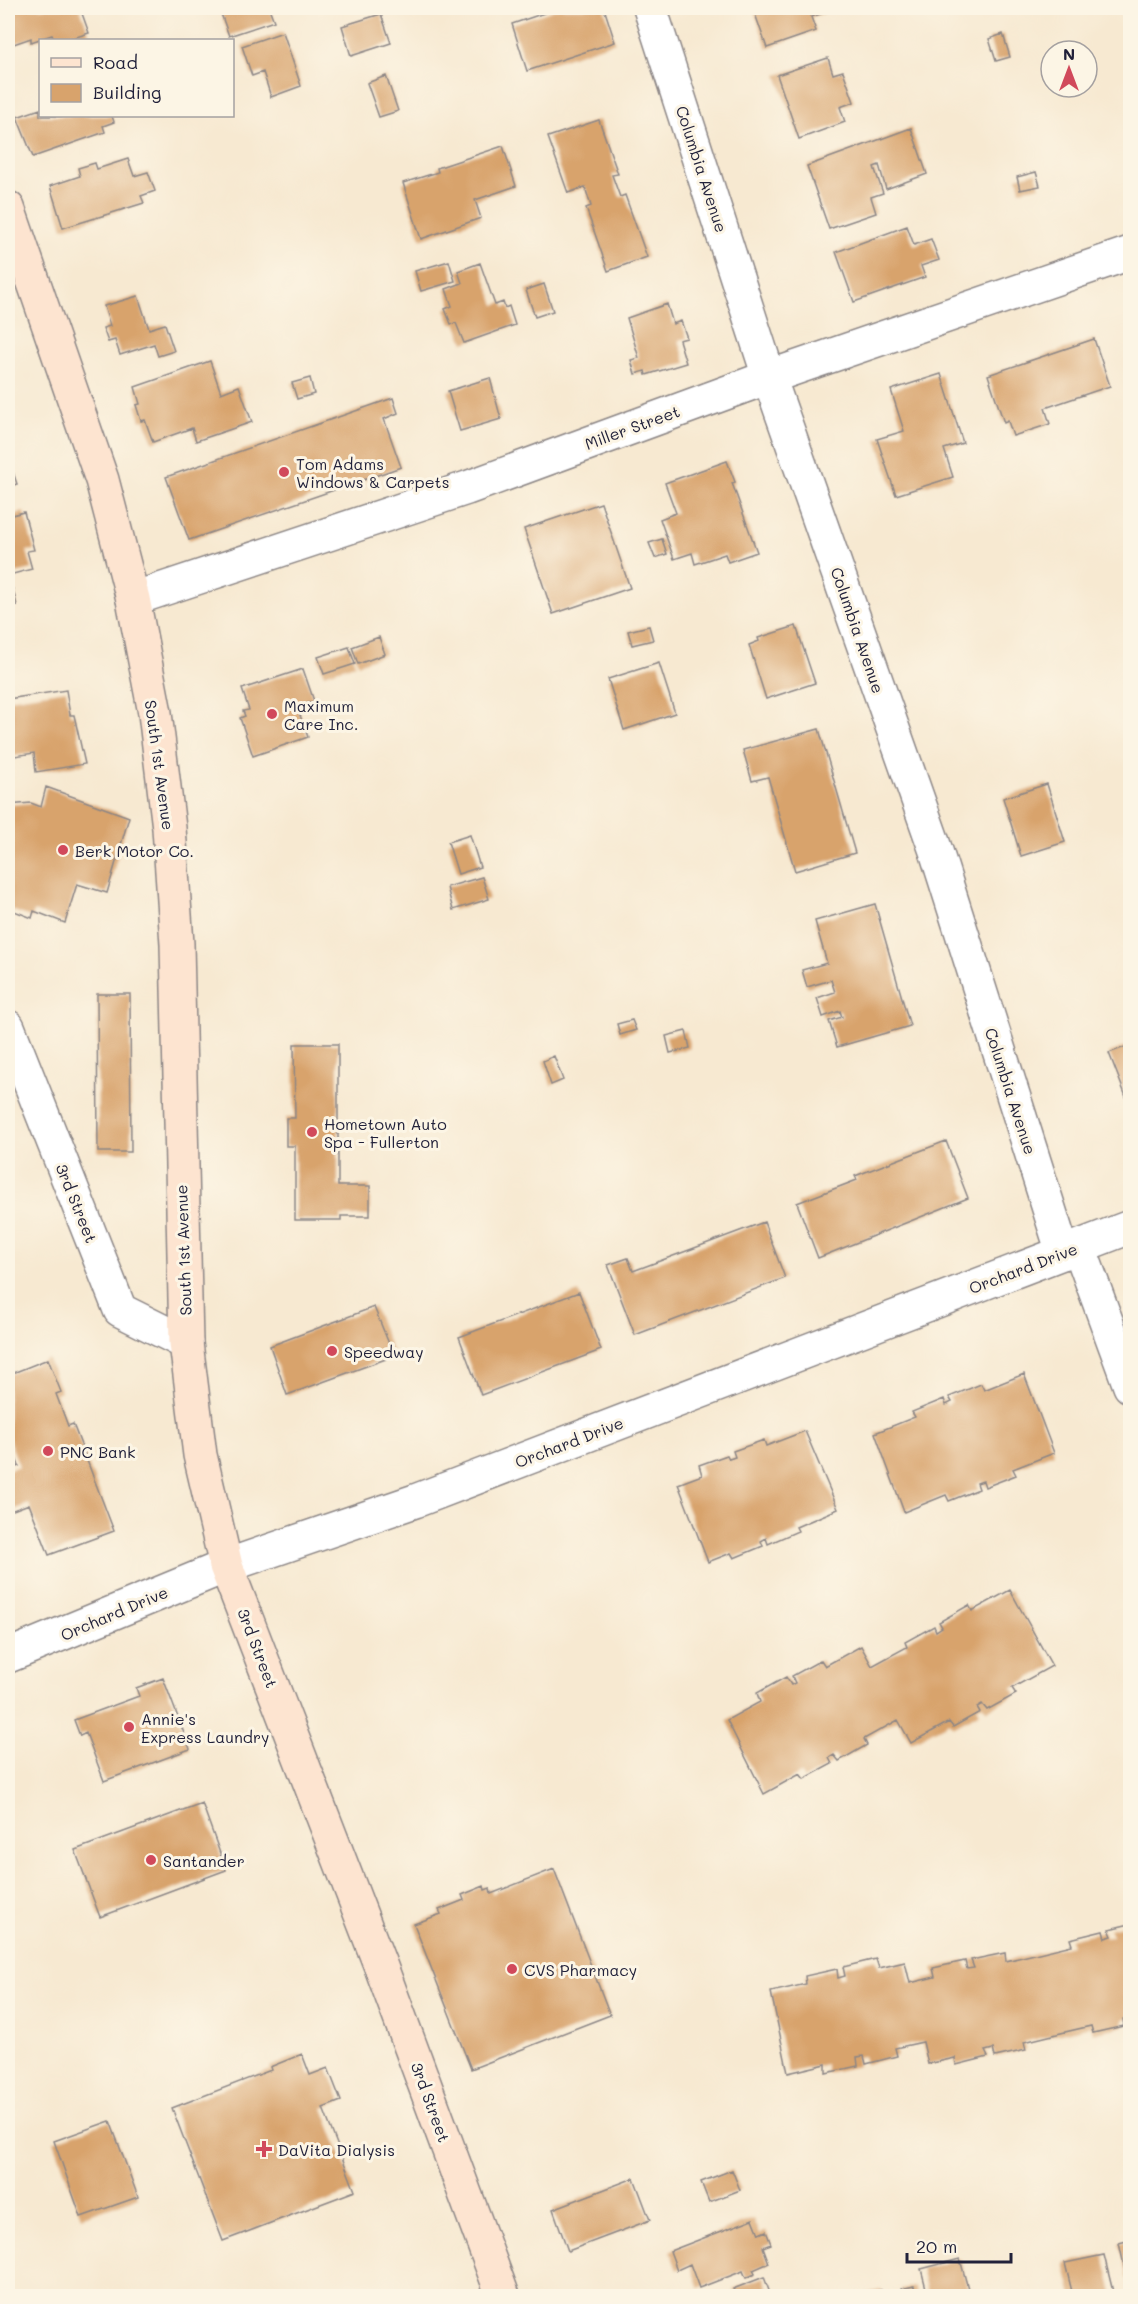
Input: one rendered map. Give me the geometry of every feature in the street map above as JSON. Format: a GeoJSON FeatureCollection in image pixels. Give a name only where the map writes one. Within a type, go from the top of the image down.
{"type":"FeatureCollection","features":[{"type":"Feature","properties":{"kind":"main road","name":"South 1st Avenue"},"geometry":{"type":"LineString","coordinates":[[8,208],[102,480],[133,599],[154,713],[169,828],[177,944],[186,1343]]}},
{"type":"Feature","properties":{"kind":"main road","name":"3rd Street"},"geometry":{"type":"LineString","coordinates":[[186,1343],[200,1455],[226,1566],[381,1967],[503,2296]]}},
{"type":"Feature","properties":{"kind":"street","name":"Columbia Avenue"},"geometry":{"type":"LineString","coordinates":[[650,8],[769,377],[936,851],[1071,1250],[1131,1386]]}},
{"type":"Feature","properties":{"kind":"street","name":"Miller Street"},"geometry":{"type":"LineString","coordinates":[[133,599],[467,488],[769,377],[1131,253]]}},
{"type":"Feature","properties":{"kind":"street","name":"3rd Street"},"geometry":{"type":"LineString","coordinates":[[8,1027],[120,1310],[186,1343]]}},
{"type":"Feature","properties":{"kind":"street","name":"Orchard Drive"},"geometry":{"type":"LineString","coordinates":[[8,1656],[226,1566],[415,1501],[1131,1227]]}},
{"type":"Feature","properties":{"kind":"building"},"geometry":{"type":"Polygon","coordinates":[[[80,8],[89,33],[70,39],[54,39],[52,35],[31,42],[31,38],[8,46],[8,10],[80,8]]]}},
{"type":"Feature","properties":{"kind":"building"},"geometry":{"type":"Polygon","coordinates":[[[219,8],[269,8],[274,21],[229,36],[219,8]]]}},
{"type":"Feature","properties":{"kind":"building"},"geometry":{"type":"Polygon","coordinates":[[[559,8],[604,8],[615,42],[527,71],[512,24],[559,8]]]}},
{"type":"Feature","properties":{"kind":"building"},"geometry":{"type":"Polygon","coordinates":[[[753,8],[839,8],[811,17],[816,31],[767,48],[753,8]]]}},
{"type":"Feature","properties":{"kind":"building"},"geometry":{"type":"Polygon","coordinates":[[[381,14],[391,43],[351,56],[342,26],[381,14]]]}},
{"type":"Feature","properties":{"kind":"building"},"geometry":{"type":"Polygon","coordinates":[[[283,32],[301,86],[271,97],[263,72],[252,76],[242,46],[283,32]]]}},
{"type":"Feature","properties":{"kind":"building"},"geometry":{"type":"Polygon","coordinates":[[[1003,34],[1010,57],[996,61],[989,39],[1003,34]]]}},
{"type":"Feature","properties":{"kind":"building"},"geometry":{"type":"Polygon","coordinates":[[[828,58],[833,74],[843,71],[854,102],[840,107],[845,122],[799,139],[777,75],[828,58]]]}},
{"type":"Feature","properties":{"kind":"building"},"geometry":{"type":"Polygon","coordinates":[[[386,76],[398,111],[379,117],[367,83],[386,76]]]}},
{"type":"Feature","properties":{"kind":"building"},"geometry":{"type":"Polygon","coordinates":[[[39,109],[39,117],[112,117],[114,122],[103,126],[105,132],[33,157],[17,117],[39,109]]]}},
{"type":"Feature","properties":{"kind":"building"},"geometry":{"type":"Polygon","coordinates":[[[599,120],[618,174],[612,175],[620,197],[625,195],[647,257],[608,271],[586,208],[591,206],[585,187],[568,193],[548,137],[599,120]]]}},
{"type":"Feature","properties":{"kind":"building"},"geometry":{"type":"Polygon","coordinates":[[[911,128],[927,174],[886,189],[879,165],[874,167],[883,193],[871,197],[876,213],[829,229],[807,166],[911,128]]]}},
{"type":"Feature","properties":{"kind":"building"},"geometry":{"type":"Polygon","coordinates":[[[503,146],[516,186],[475,200],[481,218],[421,239],[403,183],[438,172],[437,168],[503,146]]]}},
{"type":"Feature","properties":{"kind":"building"},"geometry":{"type":"Polygon","coordinates":[[[128,159],[134,176],[148,172],[155,191],[141,196],[144,203],[63,228],[50,186],[80,176],[78,168],[95,163],[97,169],[128,159]]]}},
{"type":"Feature","properties":{"kind":"building"},"geometry":{"type":"Polygon","coordinates":[[[1036,172],[1040,186],[1020,190],[1017,177],[1036,172]]]}},
{"type":"Feature","properties":{"kind":"building"},"geometry":{"type":"Polygon","coordinates":[[[907,226],[914,245],[931,239],[939,260],[921,266],[925,277],[854,302],[836,252],[907,226]]]}},
{"type":"Feature","properties":{"kind":"building"},"geometry":{"type":"Polygon","coordinates":[[[449,261],[455,281],[421,291],[415,271],[449,261]]]}},
{"type":"Feature","properties":{"kind":"building"},"geometry":{"type":"Polygon","coordinates":[[[480,263],[495,305],[503,302],[505,308],[509,306],[515,325],[464,343],[456,323],[451,324],[445,309],[452,306],[446,289],[462,283],[458,271],[480,263]]]}},
{"type":"Feature","properties":{"kind":"building"},"geometry":{"type":"Polygon","coordinates":[[[544,284],[553,311],[535,317],[526,290],[544,284]]]}},
{"type":"Feature","properties":{"kind":"building"},"geometry":{"type":"Polygon","coordinates":[[[138,296],[149,329],[165,324],[174,351],[158,356],[154,344],[120,355],[115,340],[108,342],[103,328],[110,326],[104,306],[138,296]]]}},
{"type":"Feature","properties":{"kind":"building"},"geometry":{"type":"Polygon","coordinates":[[[667,304],[673,324],[681,321],[687,338],[679,340],[686,363],[646,375],[645,371],[635,374],[631,360],[639,358],[627,318],[667,304]]]}},
{"type":"Feature","properties":{"kind":"building"},"geometry":{"type":"Polygon","coordinates":[[[1094,339],[1110,386],[1045,408],[1050,424],[1013,436],[1008,421],[1004,423],[988,375],[1094,339]]]}},
{"type":"Feature","properties":{"kind":"building"},"geometry":{"type":"Polygon","coordinates":[[[210,361],[221,393],[239,386],[252,422],[196,441],[192,428],[153,442],[145,420],[141,421],[136,405],[140,404],[135,387],[210,361]]]}},
{"type":"Feature","properties":{"kind":"building"},"geometry":{"type":"Polygon","coordinates":[[[941,374],[963,443],[944,449],[953,477],[896,495],[877,439],[904,431],[891,390],[941,374]]]}},
{"type":"Feature","properties":{"kind":"building"},"geometry":{"type":"Polygon","coordinates":[[[310,378],[314,394],[297,399],[292,383],[310,378]]]}},
{"type":"Feature","properties":{"kind":"building"},"geometry":{"type":"Polygon","coordinates":[[[490,378],[501,419],[460,431],[448,391],[490,378]]]}},
{"type":"Feature","properties":{"kind":"building","name":"Tom Adams Windows & Carpets"},"geometry":{"type":"Polygon","coordinates":[[[393,398],[398,413],[384,419],[401,467],[189,540],[166,477],[393,398]]]}},
{"type":"Feature","properties":{"kind":"building"},"geometry":{"type":"Polygon","coordinates":[[[8,457],[17,484],[8,487],[8,457]]]}},
{"type":"Feature","properties":{"kind":"building"},"geometry":{"type":"Polygon","coordinates":[[[727,461],[735,482],[732,483],[757,552],[728,562],[725,554],[695,564],[692,553],[674,559],[660,519],[676,513],[665,483],[727,461]]]}},
{"type":"Feature","properties":{"kind":"building"},"geometry":{"type":"Polygon","coordinates":[[[601,503],[630,588],[553,614],[524,529],[601,503]]]}},
{"type":"Feature","properties":{"kind":"building"},"geometry":{"type":"Polygon","coordinates":[[[24,512],[34,550],[27,551],[32,569],[9,575],[17,605],[8,608],[8,516],[24,512]]]}},
{"type":"Feature","properties":{"kind":"building"},"geometry":{"type":"Polygon","coordinates":[[[662,539],[667,554],[655,558],[649,543],[662,539]]]}},
{"type":"Feature","properties":{"kind":"building"},"geometry":{"type":"Polygon","coordinates":[[[649,626],[653,640],[632,645],[628,631],[649,626]]]}},
{"type":"Feature","properties":{"kind":"building"},"geometry":{"type":"Polygon","coordinates":[[[796,626],[815,683],[766,699],[749,645],[759,641],[758,638],[796,626]]]}},
{"type":"Feature","properties":{"kind":"building"},"geometry":{"type":"Polygon","coordinates":[[[379,637],[385,654],[358,664],[352,647],[379,637]]]}},
{"type":"Feature","properties":{"kind":"building"},"geometry":{"type":"Polygon","coordinates":[[[349,647],[355,664],[324,674],[318,657],[349,647]]]}},
{"type":"Feature","properties":{"kind":"building"},"geometry":{"type":"Polygon","coordinates":[[[659,663],[675,713],[624,730],[608,679],[659,663]]]}},
{"type":"Feature","properties":{"kind":"building","name":"Maximum Care Inc."},"geometry":{"type":"Polygon","coordinates":[[[303,669],[314,701],[297,707],[308,737],[253,756],[240,718],[245,716],[243,711],[249,710],[242,689],[303,669]]]}},
{"type":"Feature","properties":{"kind":"building"},"geometry":{"type":"Polygon","coordinates":[[[66,690],[70,715],[74,715],[85,764],[36,772],[34,753],[8,757],[8,699],[66,690]]]}},
{"type":"Feature","properties":{"kind":"building"},"geometry":{"type":"Polygon","coordinates":[[[819,729],[855,853],[795,871],[768,777],[752,781],[743,750],[819,729]]]}},
{"type":"Feature","properties":{"kind":"building"},"geometry":{"type":"Polygon","coordinates":[[[1047,784],[1065,842],[1021,856],[1003,798],[1047,784]]]}},
{"type":"Feature","properties":{"kind":"building","name":"Berk Motor Co."},"geometry":{"type":"Polygon","coordinates":[[[46,787],[129,817],[107,893],[77,884],[65,923],[34,911],[32,918],[12,910],[12,914],[8,912],[8,805],[31,803],[41,807],[46,787]]]}},
{"type":"Feature","properties":{"kind":"building"},"geometry":{"type":"Polygon","coordinates":[[[470,835],[480,867],[458,874],[448,842],[470,835]]]}},
{"type":"Feature","properties":{"kind":"building"},"geometry":{"type":"Polygon","coordinates":[[[482,877],[489,899],[453,910],[447,887],[482,877]]]}},
{"type":"Feature","properties":{"kind":"building"},"geometry":{"type":"Polygon","coordinates":[[[875,904],[910,1026],[837,1047],[829,1021],[842,1017],[840,1011],[823,1017],[817,998],[835,992],[831,980],[807,987],[802,970],[827,963],[815,921],[875,904]]]}},
{"type":"Feature","properties":{"kind":"building"},"geometry":{"type":"Polygon","coordinates":[[[97,994],[130,994],[131,1152],[98,1152],[97,994]]]}},
{"type":"Feature","properties":{"kind":"building"},"geometry":{"type":"Polygon","coordinates":[[[632,1020],[636,1030],[620,1035],[617,1024],[632,1020]]]}},
{"type":"Feature","properties":{"kind":"building"},"geometry":{"type":"Polygon","coordinates":[[[686,1031],[690,1048],[670,1053],[666,1036],[686,1031]]]}},
{"type":"Feature","properties":{"kind":"building","name":"Hometown Auto Spa - Fullerton"},"geometry":{"type":"Polygon","coordinates":[[[294,1044],[338,1044],[338,1186],[370,1186],[370,1216],[341,1216],[341,1220],[295,1220],[295,1146],[286,1146],[286,1118],[295,1118],[294,1044]]]}},
{"type":"Feature","properties":{"kind":"building"},"geometry":{"type":"Polygon","coordinates":[[[1130,1045],[1130,1107],[1109,1053],[1130,1045]]]}},
{"type":"Feature","properties":{"kind":"building"},"geometry":{"type":"Polygon","coordinates":[[[554,1056],[563,1080],[551,1085],[543,1061],[554,1056]]]}},
{"type":"Feature","properties":{"kind":"building"},"geometry":{"type":"Polygon","coordinates":[[[946,1141],[968,1198],[818,1258],[797,1203],[857,1180],[855,1176],[946,1141]]]}},
{"type":"Feature","properties":{"kind":"building"},"geometry":{"type":"Polygon","coordinates":[[[764,1222],[785,1278],[635,1335],[608,1265],[628,1258],[633,1271],[764,1222]]]}},
{"type":"Feature","properties":{"kind":"building"},"geometry":{"type":"Polygon","coordinates":[[[579,1292],[601,1350],[481,1395],[459,1337],[579,1292]]]}},
{"type":"Feature","properties":{"kind":"building","name":"Speedway"},"geometry":{"type":"Polygon","coordinates":[[[374,1307],[394,1356],[287,1395],[270,1346],[374,1307]]]}},
{"type":"Feature","properties":{"kind":"building","name":"PNC Bank"},"geometry":{"type":"Polygon","coordinates":[[[48,1359],[61,1392],[56,1394],[68,1426],[73,1424],[114,1531],[49,1555],[29,1504],[8,1512],[8,1470],[19,1466],[8,1437],[8,1375],[48,1359]]]}},
{"type":"Feature","properties":{"kind":"building"},"geometry":{"type":"Polygon","coordinates":[[[1024,1374],[1054,1453],[1013,1469],[1016,1475],[985,1487],[983,1481],[977,1483],[979,1489],[949,1501],[946,1495],[904,1512],[875,1433],[915,1417],[912,1412],[944,1399],[946,1405],[952,1402],[949,1397],[981,1384],[984,1390],[1024,1374]]]}},
{"type":"Feature","properties":{"kind":"building"},"geometry":{"type":"Polygon","coordinates":[[[805,1431],[838,1509],[796,1527],[798,1531],[768,1544],[766,1538],[761,1541],[763,1546],[734,1558],[731,1553],[708,1562],[678,1484],[702,1475],[699,1465],[727,1455],[729,1459],[735,1457],[733,1451],[764,1440],[766,1446],[805,1431]]]}},
{"type":"Feature","properties":{"kind":"building"},"geometry":{"type":"Polygon","coordinates":[[[1010,1590],[1052,1666],[1012,1688],[1016,1694],[987,1710],[982,1704],[977,1707],[980,1712],[953,1727],[949,1722],[911,1743],[898,1720],[864,1739],[867,1745],[839,1761],[834,1755],[829,1758],[832,1764],[804,1779],[800,1774],[764,1794],[727,1720],[760,1702],[757,1693],[786,1677],[791,1685],[795,1683],[792,1676],[821,1660],[825,1666],[861,1646],[872,1666],[907,1647],[905,1642],[934,1626],[936,1631],[942,1627],[939,1622],[969,1605],[972,1611],[1010,1590]]]}},
{"type":"Feature","properties":{"kind":"building","name":"Annie's Express Laundry"},"geometry":{"type":"Polygon","coordinates":[[[163,1678],[190,1749],[104,1781],[86,1733],[80,1736],[74,1720],[139,1696],[136,1688],[163,1678]]]}},
{"type":"Feature","properties":{"kind":"building","name":"Santander"},"geometry":{"type":"Polygon","coordinates":[[[202,1803],[226,1870],[100,1917],[75,1850],[202,1803]]]}},
{"type":"Feature","properties":{"kind":"building","name":"CVS Pharmacy"},"geometry":{"type":"Polygon","coordinates":[[[554,1869],[610,2015],[471,2069],[414,1924],[441,1914],[439,1910],[464,1900],[462,1895],[484,1886],[485,1890],[490,1888],[491,1894],[554,1869]]]}},
{"type":"Feature","properties":{"kind":"building"},"geometry":{"type":"Polygon","coordinates":[[[1130,1924],[1130,2017],[1123,2019],[1124,2026],[1093,2033],[1091,2026],[1065,2032],[1024,2042],[1026,2050],[995,2057],[993,2049],[985,2051],[988,2057],[956,2065],[955,2058],[928,2064],[923,2042],[895,2048],[897,2056],[866,2064],[864,2056],[857,2057],[858,2066],[826,2073],[826,2064],[788,2073],[771,1992],[806,1984],[805,1976],[837,1969],[838,1978],[845,1976],[843,1967],[876,1959],[879,1968],[905,1962],[910,1983],[935,1977],[933,1968],[965,1961],[967,1969],[974,1968],[971,1960],[1005,1953],[1006,1961],[1072,1945],[1070,1939],[1103,1931],[1105,1938],[1112,1936],[1109,1929],[1130,1924]]]}},
{"type":"Feature","properties":{"kind":"building","name":"DaVita Dialysis"},"geometry":{"type":"Polygon","coordinates":[[[302,2054],[310,2075],[328,2068],[341,2101],[323,2108],[355,2191],[223,2241],[172,2108],[271,2070],[270,2067],[302,2054]]]}},
{"type":"Feature","properties":{"kind":"building"},"geometry":{"type":"Polygon","coordinates":[[[110,2121],[138,2197],[81,2217],[54,2141],[110,2121]]]}},
{"type":"Feature","properties":{"kind":"building"},"geometry":{"type":"Polygon","coordinates":[[[732,2170],[740,2190],[709,2202],[701,2182],[732,2170]]]}},
{"type":"Feature","properties":{"kind":"building"},"geometry":{"type":"Polygon","coordinates":[[[634,2178],[650,2220],[568,2251],[553,2209],[634,2178]]]}},
{"type":"Feature","properties":{"kind":"building"},"geometry":{"type":"Polygon","coordinates":[[[753,2219],[759,2234],[766,2231],[771,2244],[763,2247],[769,2263],[753,2270],[755,2274],[746,2278],[743,2271],[699,2288],[690,2264],[677,2270],[670,2251],[753,2219]]]}},
{"type":"Feature","properties":{"kind":"building"},"geometry":{"type":"Polygon","coordinates":[[[1130,2240],[1130,2279],[1127,2279],[1119,2243],[1130,2240]]]}},
{"type":"Feature","properties":{"kind":"building"},"geometry":{"type":"Polygon","coordinates":[[[1104,2255],[1114,2296],[1073,2296],[1065,2263],[1104,2255]]]}},
{"type":"Feature","properties":{"kind":"building"},"geometry":{"type":"Polygon","coordinates":[[[960,2259],[970,2296],[928,2296],[921,2269],[960,2259]]]}},
{"type":"Feature","properties":{"kind":"building"},"geometry":{"type":"Polygon","coordinates":[[[764,2277],[771,2296],[736,2296],[733,2289],[764,2277]]]}},
{"type":"Feature","properties":{"kind":"building"},"geometry":{"type":"Polygon","coordinates":[[[914,2286],[917,2296],[903,2296],[901,2289],[914,2286]]]}},
{"type":"Feature","properties":{"kind":"building"},"geometry":{"type":"Polygon","coordinates":[[[881,2290],[883,2296],[856,2296],[881,2290]]]}},
{"type":"Feature","properties":{"kind":"place","name":"Tom Adams Windows & Carpets"},"geometry":{"type":"Point","coordinates":[284,472]}},
{"type":"Feature","properties":{"kind":"place","name":"Maximum Care Inc."},"geometry":{"type":"Point","coordinates":[272,714]}},
{"type":"Feature","properties":{"kind":"place","name":"Berk Motor Co."},"geometry":{"type":"Point","coordinates":[63,850]}},
{"type":"Feature","properties":{"kind":"place","name":"Hometown Auto Spa - Fullerton"},"geometry":{"type":"Point","coordinates":[312,1132]}},
{"type":"Feature","properties":{"kind":"place","name":"Speedway"},"geometry":{"type":"Point","coordinates":[332,1351]}},
{"type":"Feature","properties":{"kind":"place","name":"PNC Bank"},"geometry":{"type":"Point","coordinates":[48,1451]}},
{"type":"Feature","properties":{"kind":"place","name":"Annie's Express Laundry"},"geometry":{"type":"Point","coordinates":[129,1727]}},
{"type":"Feature","properties":{"kind":"place","name":"Santander"},"geometry":{"type":"Point","coordinates":[151,1860]}},
{"type":"Feature","properties":{"kind":"place","name":"CVS Pharmacy"},"geometry":{"type":"Point","coordinates":[512,1969]}},
{"type":"Feature","properties":{"kind":"place","name":"DaVita Dialysis"},"geometry":{"type":"Point","coordinates":[264,2149]}}]}
